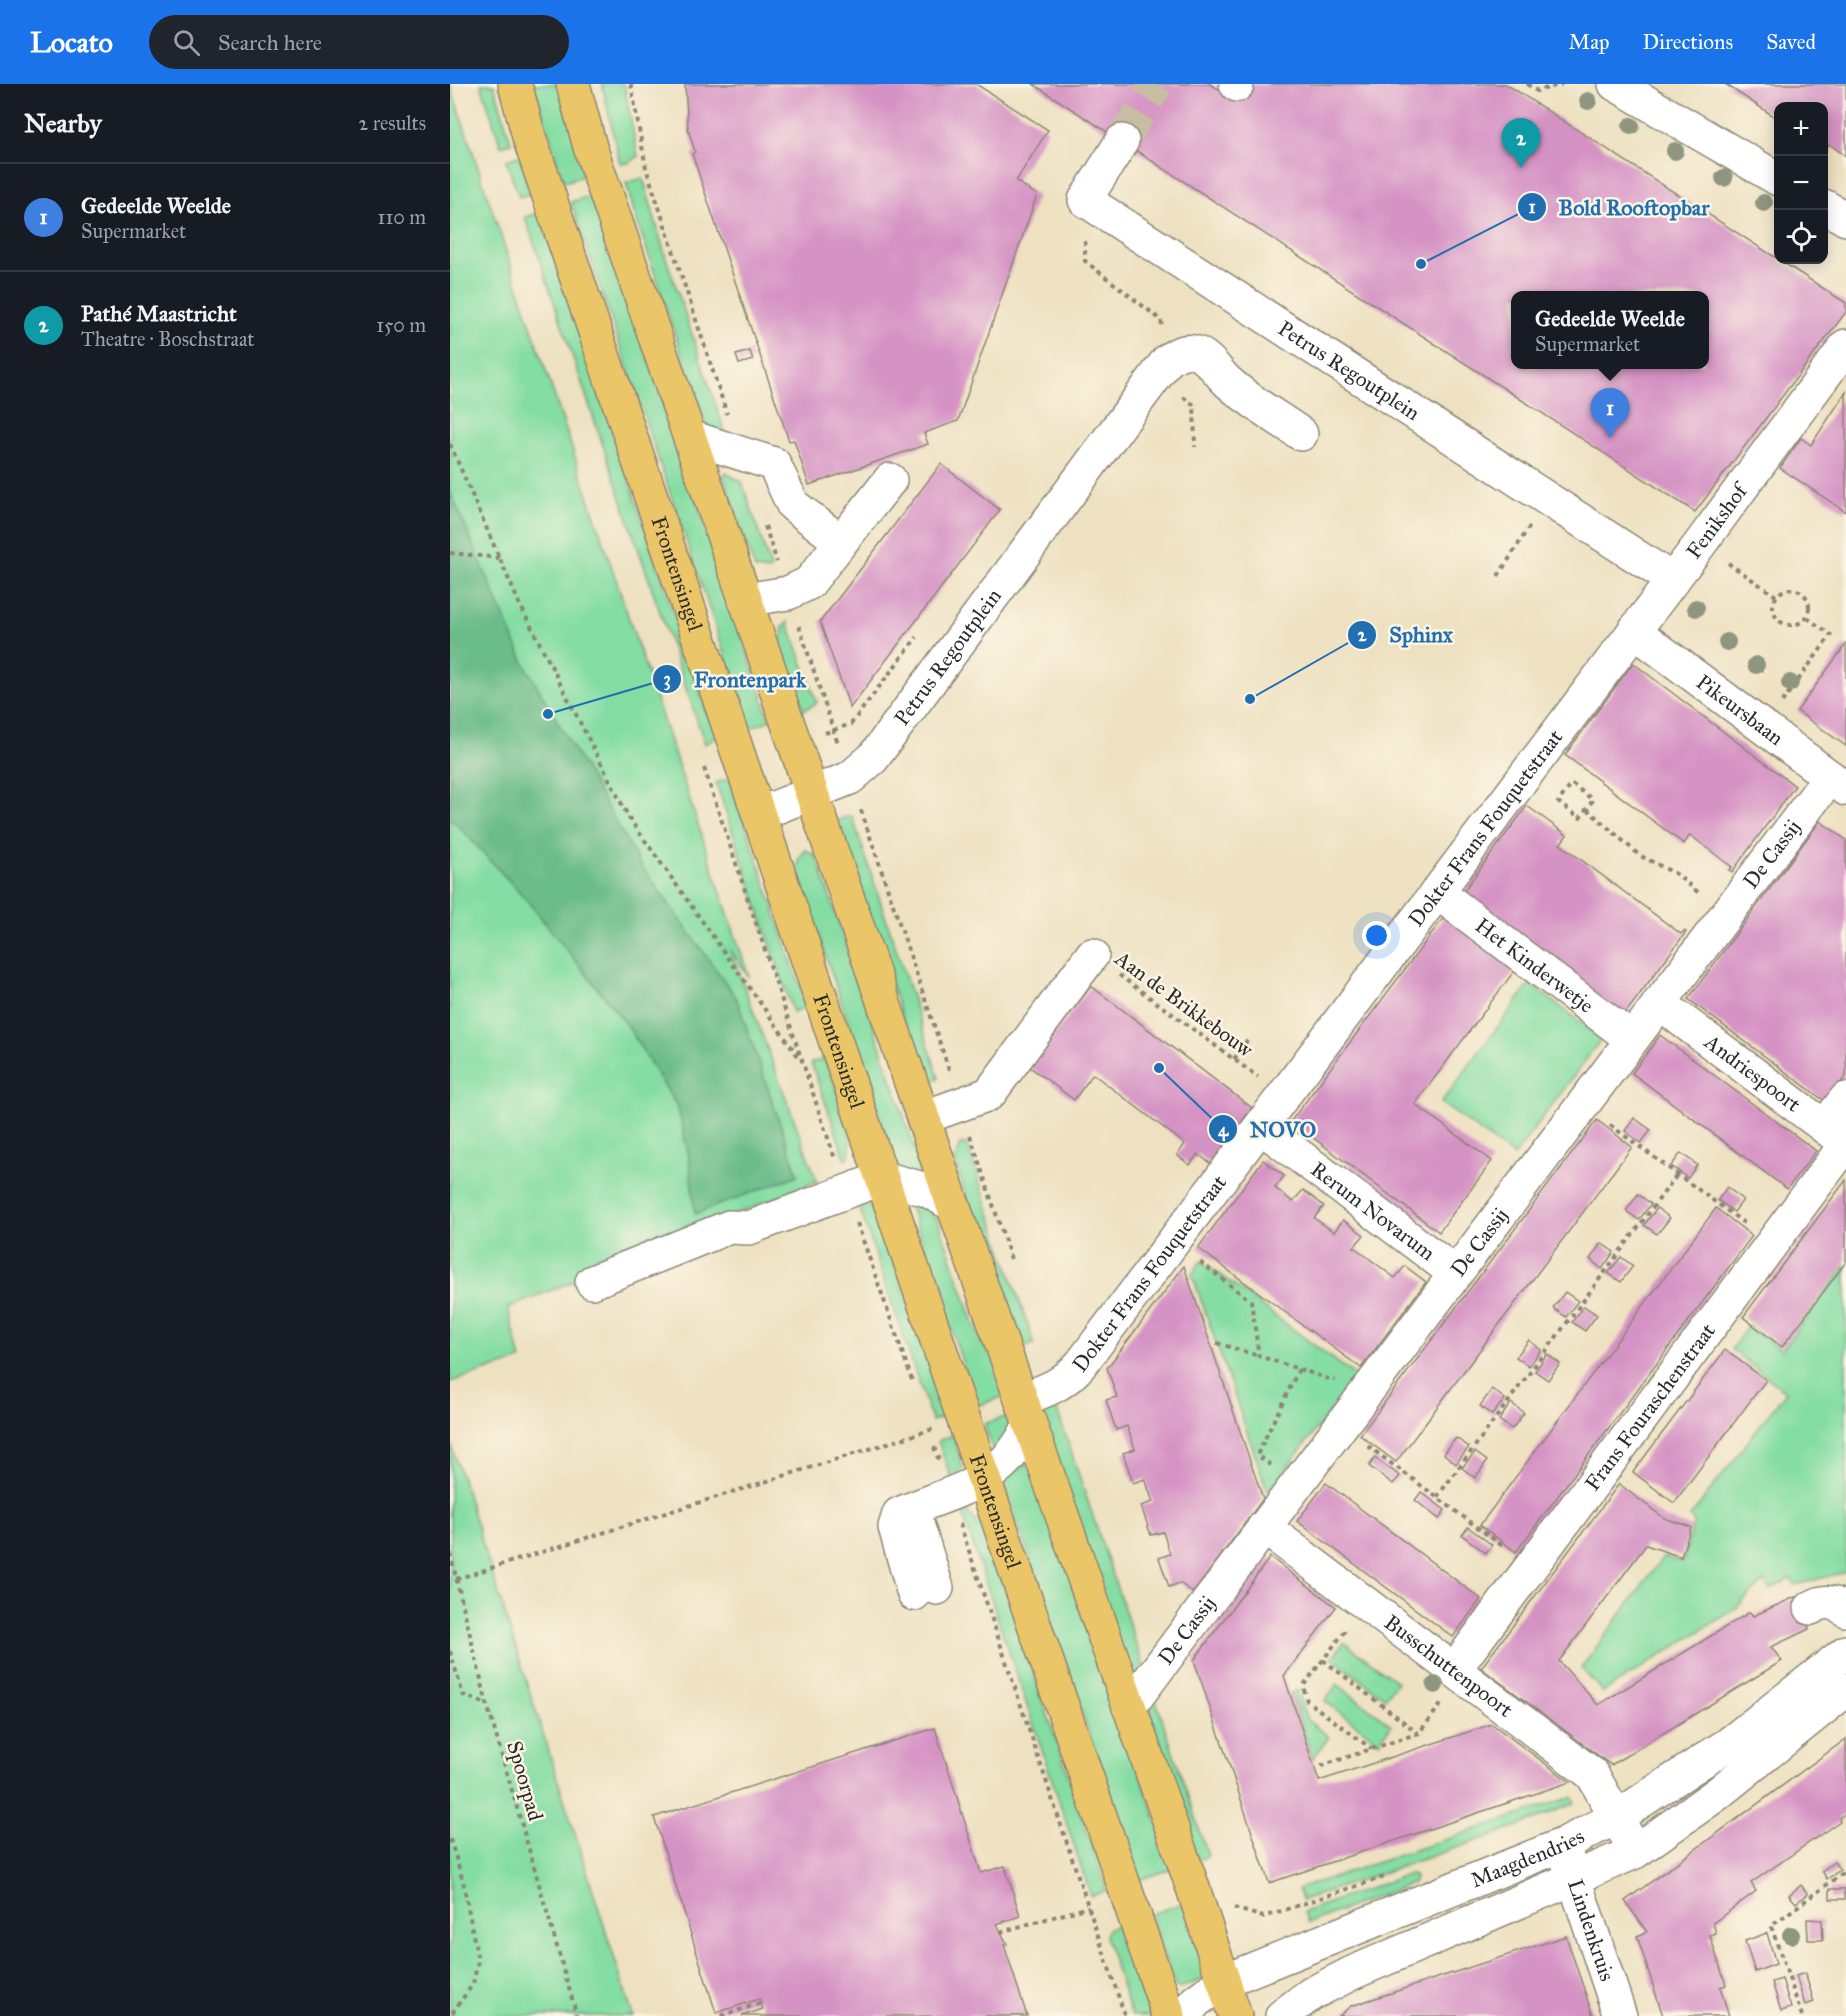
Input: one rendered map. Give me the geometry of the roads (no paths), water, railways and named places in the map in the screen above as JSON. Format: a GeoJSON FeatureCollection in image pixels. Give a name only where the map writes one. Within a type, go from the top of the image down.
{"type":"FeatureCollection","features":[{"type":"Feature","properties":{"kind":"main road","name":"Frontensingel"},"geometry":{"type":"LineString","coordinates":[[515,84],[529,137],[884,1178],[984,1479],[1169,2016]]}},
{"type":"Feature","properties":{"kind":"main road"},"geometry":{"type":"LineString","coordinates":[[573,84],[590,147],[811,794],[925,1117],[953,1205],[1235,2016]]}},
{"type":"Feature","properties":{"kind":"street"},"geometry":{"type":"LineString","coordinates":[[1615,84],[1774,176]]}},
{"type":"Feature","properties":{"kind":"street","name":"Petrus Regoutplein"},"geometry":{"type":"LineString","coordinates":[[1122,141],[1085,200],[1672,580]]}},
{"type":"Feature","properties":{"kind":"street"},"geometry":{"type":"LineString","coordinates":[[1828,208],[1846,219]]}},
{"type":"Feature","properties":{"kind":"street","name":"Fenikshof"},"geometry":{"type":"LineString","coordinates":[[1672,580],[1846,346]]}},
{"type":"Feature","properties":{"kind":"street","name":"Petrus Regoutplein"},"geometry":{"type":"LineString","coordinates":[[759,814],[850,778],[873,758],[1167,361],[1181,352],[1197,354],[1210,362],[1228,382],[1232,409],[1270,437],[1301,434]]}},
{"type":"Feature","properties":{"kind":"street"},"geometry":{"type":"LineString","coordinates":[[690,437],[774,464],[793,505],[842,542]]}},
{"type":"Feature","properties":{"kind":"street"},"geometry":{"type":"LineString","coordinates":[[745,600],[788,593],[809,583],[890,480]]}},
{"type":"Feature","properties":{"kind":"street","name":"Dokter Frans Fouquetstraat"},"geometry":{"type":"LineString","coordinates":[[1026,1411],[1069,1378],[1261,1127],[1672,580]]}},
{"type":"Feature","properties":{"kind":"street","name":"Pikeursbaan"},"geometry":{"type":"LineString","coordinates":[[1634,631],[1838,783]]}},
{"type":"Feature","properties":{"kind":"street","name":"De Cassij"},"geometry":{"type":"LineString","coordinates":[[1129,1707],[1726,914],[1838,783]]}},
{"type":"Feature","properties":{"kind":"street","name":"Het Kinderwetje"},"geometry":{"type":"LineString","coordinates":[[1437,892],[1632,1039]]}},
{"type":"Feature","properties":{"kind":"street"},"geometry":{"type":"LineString","coordinates":[[925,1117],[989,1094],[1092,955]]}},
{"type":"Feature","properties":{"kind":"street","name":"Andriespoort"},"geometry":{"type":"LineString","coordinates":[[1659,1003],[1839,1137]]}},
{"type":"Feature","properties":{"kind":"street","name":"Frans Fouraschenstraat"},"geometry":{"type":"LineString","coordinates":[[1454,1670],[1772,1244],[1839,1137],[1846,1099]]}},
{"type":"Feature","properties":{"kind":"street","name":"Rerum Novarum"},"geometry":{"type":"LineString","coordinates":[[1261,1127],[1455,1273]]}},
{"type":"Feature","properties":{"kind":"street"},"geometry":{"type":"LineString","coordinates":[[595,1291],[729,1227],[749,1228],[884,1178],[927,1190],[953,1205]]}},
{"type":"Feature","properties":{"kind":"street"},"geometry":{"type":"LineString","coordinates":[[926,1591],[895,1527],[898,1514],[984,1479],[1006,1463],[1020,1446],[1026,1411]]}},
{"type":"Feature","properties":{"kind":"street","name":"Busschuttenpoort"},"geometry":{"type":"LineString","coordinates":[[1264,1527],[1592,1774],[1635,1852]]}},
{"type":"Feature","properties":{"kind":"street"},"geometry":{"type":"LineString","coordinates":[[1811,1608],[1826,1602],[1835,1603],[1846,1610]]}},
{"type":"Feature","properties":{"kind":"street","name":"Maagdendries"},"geometry":{"type":"LineString","coordinates":[[1184,2016],[1203,1996],[1224,1981],[1562,1845],[1617,1818],[1730,1743],[1846,1652]]}},
{"type":"Feature","properties":{"kind":"street","name":"Maagdendries"},"geometry":{"type":"LineString","coordinates":[[1282,2016],[1311,1994],[1343,1977],[1635,1852],[1718,1794],[1846,1690]]}},
{"type":"Feature","properties":{"kind":"street","name":"Lindenkruis"},"geometry":{"type":"LineString","coordinates":[[1562,1845],[1620,2016]]}},
{"type":"Feature","properties":{"kind":"tunnel"},"geometry":{"type":"LineString","coordinates":[[1122,141],[1157,84]]}},
{"type":"Feature","properties":{"kind":"place","name":"Pathé Maastricht"},"geometry":{"type":"Point","coordinates":[1521,168]}},
{"type":"Feature","properties":{"kind":"place","name":"Bold Rooftopbar"},"geometry":{"type":"Point","coordinates":[1421,264]}},
{"type":"Feature","properties":{"kind":"place","name":"Gedeelde Weelde"},"geometry":{"type":"Point","coordinates":[1610,438]}},
{"type":"Feature","properties":{"kind":"place","name":"Sphinx"},"geometry":{"type":"Point","coordinates":[1250,699]}},
{"type":"Feature","properties":{"kind":"place","name":"Frontenpark"},"geometry":{"type":"Point","coordinates":[548,714]}},
{"type":"Feature","properties":{"kind":"place","name":"NOVO"},"geometry":{"type":"Point","coordinates":[1159,1068]}}]}
